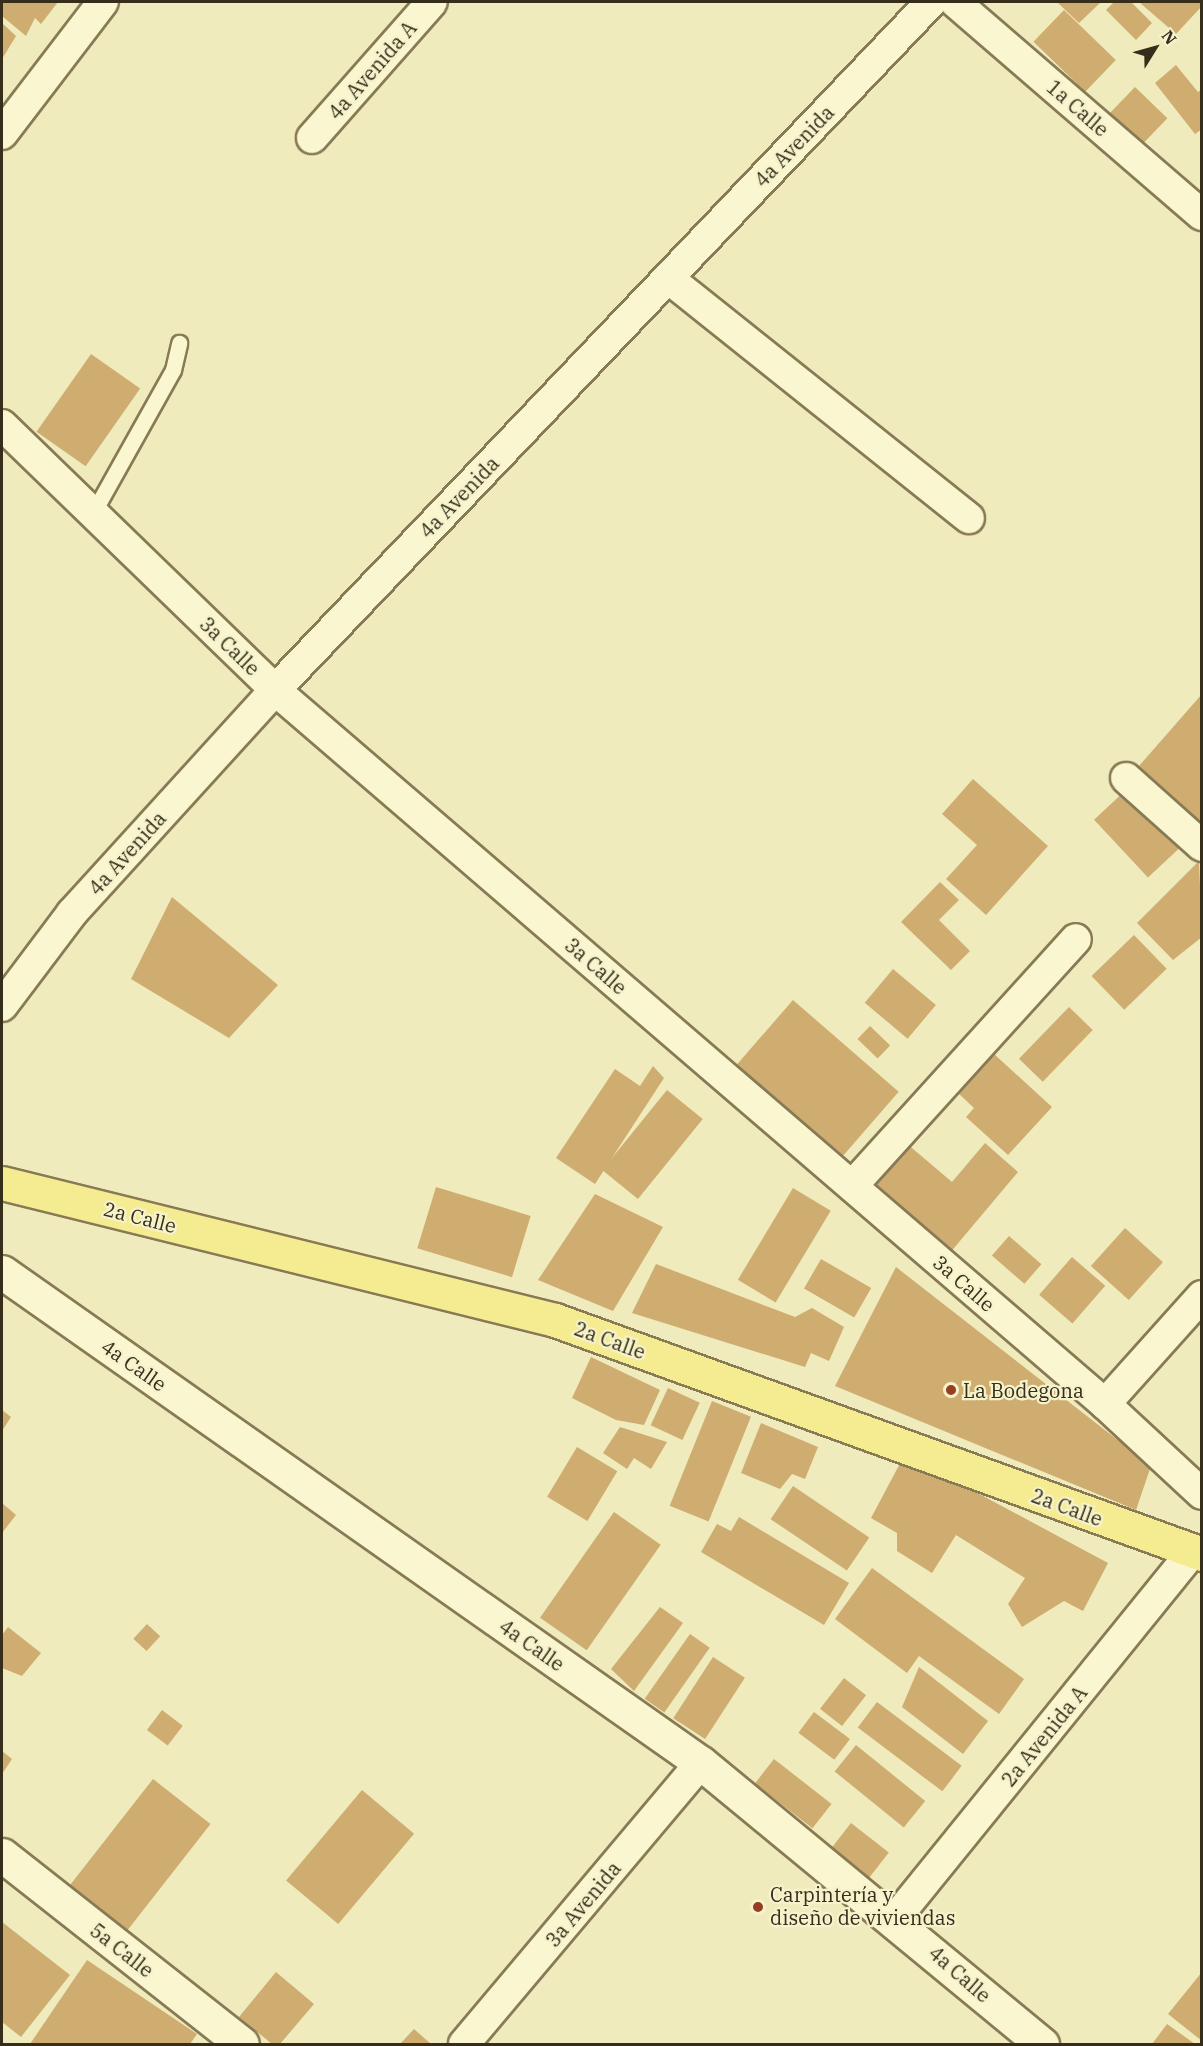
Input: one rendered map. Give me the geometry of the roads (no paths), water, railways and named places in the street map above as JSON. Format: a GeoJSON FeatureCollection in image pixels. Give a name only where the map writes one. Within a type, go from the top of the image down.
{"type":"FeatureCollection","features":[{"type":"Feature","properties":{"kind":"main road","name":"2a Calle"},"geometry":{"type":"LineString","coordinates":[[2,1183],[555,1320],[1197,1553]]}},
{"type":"Feature","properties":{"kind":"street"},"geometry":{"type":"LineString","coordinates":[[2,134],[103,2]]}},
{"type":"Feature","properties":{"kind":"street","name":"4a Avenida A"},"geometry":{"type":"LineString","coordinates":[[312,138],[432,2]]}},
{"type":"Feature","properties":{"kind":"street","name":"4a Avenida"},"geometry":{"type":"LineString","coordinates":[[2,1006],[72,913],[275,690],[931,2]]}},
{"type":"Feature","properties":{"kind":"street","name":"1a Calle"},"geometry":{"type":"LineString","coordinates":[[955,2],[1202,215]]}},
{"type":"Feature","properties":{"kind":"street"},"geometry":{"type":"LineString","coordinates":[[668,278],[969,518]]}},
{"type":"Feature","properties":{"kind":"street","name":"3a Calle"},"geometry":{"type":"LineString","coordinates":[[2,425],[275,690],[1105,1404],[1202,1494]]}},
{"type":"Feature","properties":{"kind":"street"},"geometry":{"type":"LineString","coordinates":[[1126,778],[1202,846]]}},
{"type":"Feature","properties":{"kind":"street"},"geometry":{"type":"LineString","coordinates":[[852,1186],[1076,939]]}},
{"type":"Feature","properties":{"kind":"street","name":"4a Calle"},"geometry":{"type":"LineString","coordinates":[[2,1272],[701,1763],[896,1919],[1042,2044]]}},
{"type":"Feature","properties":{"kind":"street"},"geometry":{"type":"LineString","coordinates":[[1105,1404],[1202,1296]]}},
{"type":"Feature","properties":{"kind":"street","name":"2a Avenida A"},"geometry":{"type":"LineString","coordinates":[[896,1919],[1197,1553]]}},
{"type":"Feature","properties":{"kind":"street","name":"3a Avenida"},"geometry":{"type":"LineString","coordinates":[[464,2044],[701,1763]]}},
{"type":"Feature","properties":{"kind":"street","name":"5a Calle"},"geometry":{"type":"LineString","coordinates":[[2,1855],[242,2044]]}},
{"type":"Feature","properties":{"kind":"lane"},"geometry":{"type":"LineString","coordinates":[[93,513],[173,370],[179,343]]}},
{"type":"Feature","properties":{"kind":"place","name":"La Bodegona"},"geometry":{"type":"Point","coordinates":[951,1390]}},
{"type":"Feature","properties":{"kind":"place","name":"Carpintería y diseño de viviendas"},"geometry":{"type":"Point","coordinates":[758,1907]}}]}
